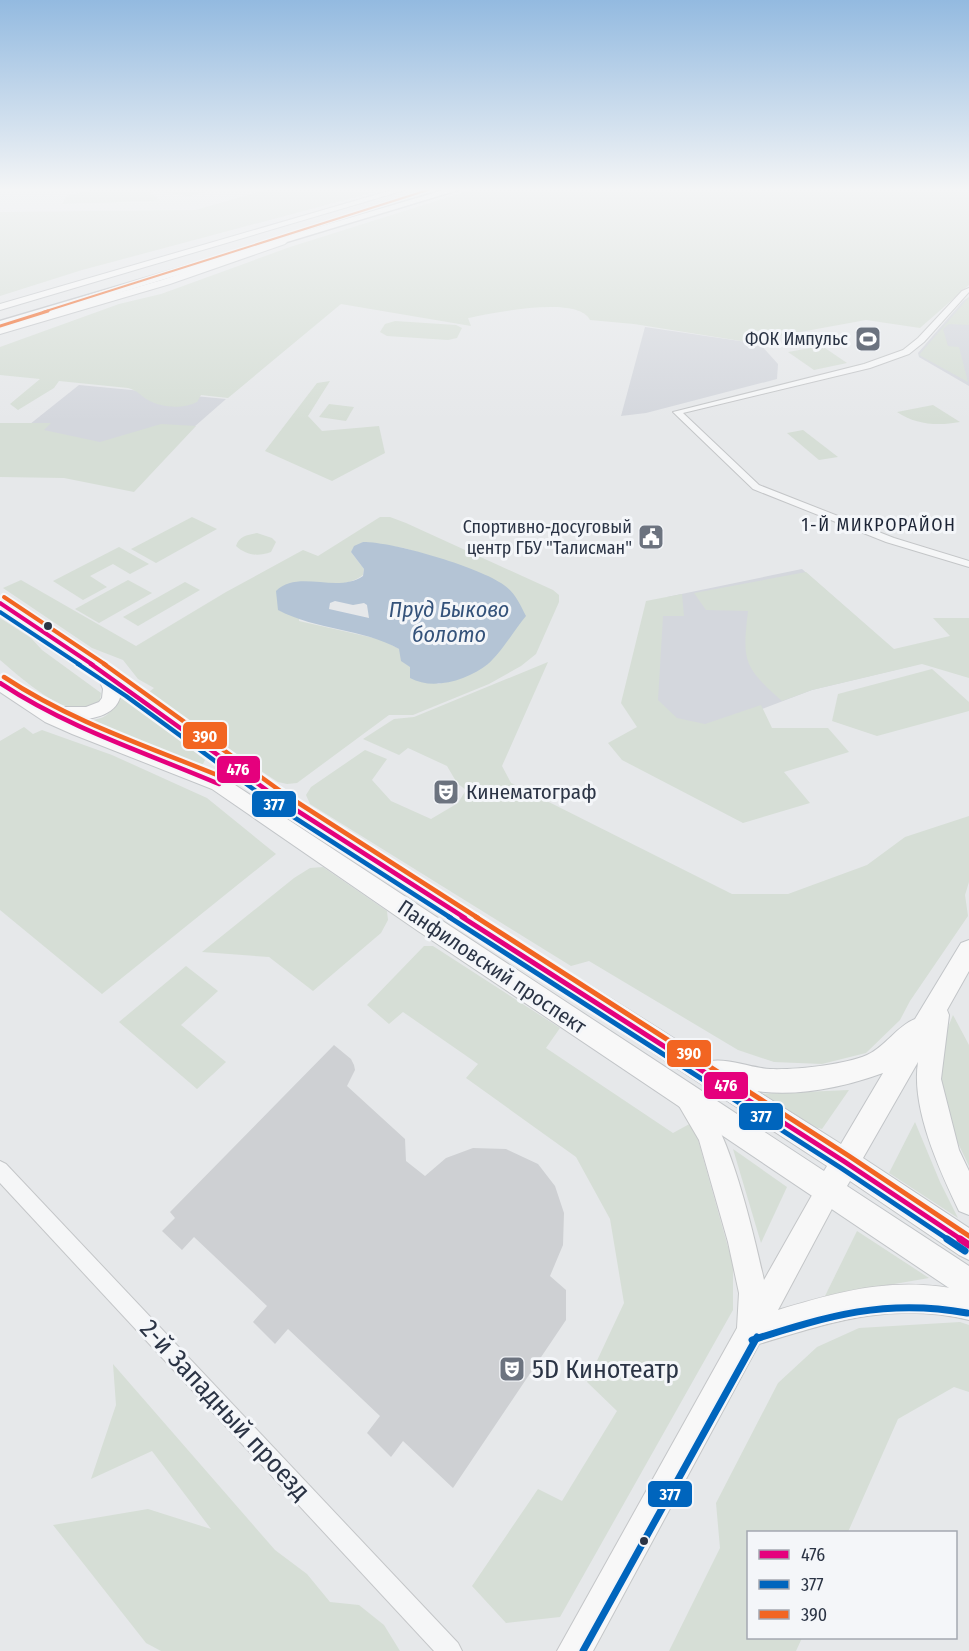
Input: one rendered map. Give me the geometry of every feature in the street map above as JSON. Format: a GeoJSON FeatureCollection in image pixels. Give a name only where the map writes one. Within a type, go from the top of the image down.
{"type":"FeatureCollection","features":[{"type":"Feature","properties":{"kind":"highway"},"geometry":{"type":"LineString","coordinates":[[0,314],[161,267]]}},
{"type":"Feature","properties":{"kind":"highway"},"geometry":{"type":"LineString","coordinates":[[0,325],[196,267]]}},
{"type":"Feature","properties":{"kind":"main road"},"geometry":{"type":"LineString","coordinates":[[0,307],[137,267]]}},
{"type":"Feature","properties":{"kind":"main road"},"geometry":{"type":"LineString","coordinates":[[0,333],[210,267]]}},
{"type":"Feature","properties":{"kind":"main road","name":"Панфиловский проспект"},"geometry":{"type":"LineString","coordinates":[[0,603],[107,675],[282,801],[845,1162],[969,1245]]}},
{"type":"Feature","properties":{"kind":"main road"},"geometry":{"type":"LineString","coordinates":[[30,706],[71,715],[92,713],[102,709],[112,694],[113,688],[107,675]]}},
{"type":"Feature","properties":{"kind":"main road","name":"Панфиловский проспект"},"geometry":{"type":"LineString","coordinates":[[0,683],[30,706],[87,735],[190,770],[219,784],[969,1283]]}},
{"type":"Feature","properties":{"kind":"main road"},"geometry":{"type":"LineString","coordinates":[[574,1651],[829,1190],[969,951]]}},
{"type":"Feature","properties":{"kind":"main road"},"geometry":{"type":"LineString","coordinates":[[699,1069],[770,1081],[825,1077],[874,1065],[905,1042],[938,1005]]}},
{"type":"Feature","properties":{"kind":"main road"},"geometry":{"type":"LineString","coordinates":[[938,1005],[928,1080],[946,1153],[969,1201]]}},
{"type":"Feature","properties":{"kind":"main road"},"geometry":{"type":"LineString","coordinates":[[684,1095],[709,1134],[742,1242],[753,1293],[750,1333]]}},
{"type":"Feature","properties":{"kind":"main road"},"geometry":{"type":"LineString","coordinates":[[750,1333],[859,1302],[924,1296],[969,1306]]}},
{"type":"Feature","properties":{"kind":"street"},"geometry":{"type":"LineString","coordinates":[[969,290],[964,292],[921,340],[906,352],[867,366],[677,412],[756,487],[890,540],[969,564]]}},
{"type":"Feature","properties":{"kind":"street","name":"2-й Западный проезд"},"geometry":{"type":"LineString","coordinates":[[0,1170],[450,1651]]}},
{"type":"Feature","properties":{"kind":"shaded area"},"geometry":{"type":"Polygon","coordinates":[[[0,267],[93,267],[82,270],[0,296],[0,267]]]}},
{"type":"Feature","properties":{"kind":"shaded area"},"geometry":{"type":"Polygon","coordinates":[[[235,267],[969,267],[969,285],[920,328],[866,320],[757,340],[760,344],[634,324],[590,320],[582,313],[569,308],[534,308],[468,318],[471,326],[341,304],[228,398],[201,395],[197,402],[192,404],[179,407],[166,406],[154,403],[128,388],[59,381],[54,388],[18,410],[10,404],[40,379],[0,375],[0,347],[119,304],[161,294],[235,267]]]}},
{"type":"Feature","properties":{"kind":"shaded area"},"geometry":{"type":"Polygon","coordinates":[[[969,297],[969,386],[919,357],[918,353],[969,297]]]}},
{"type":"Feature","properties":{"kind":"shaded area"},"geometry":{"type":"Polygon","coordinates":[[[969,297],[969,325],[949,324],[943,329],[948,346],[959,347],[968,382],[919,355],[969,297]]]}},
{"type":"Feature","properties":{"kind":"shaded area"},"geometry":{"type":"Polygon","coordinates":[[[395,321],[456,325],[462,328],[457,338],[448,340],[387,336],[380,332],[385,324],[395,321]]]}},
{"type":"Feature","properties":{"kind":"shaded area"},"geometry":{"type":"Polygon","coordinates":[[[645,327],[760,344],[778,364],[777,379],[646,413],[621,416],[645,327]]]}},
{"type":"Feature","properties":{"kind":"shaded area"},"geometry":{"type":"Polygon","coordinates":[[[822,346],[847,363],[814,370],[788,352],[822,346]]]}},
{"type":"Feature","properties":{"kind":"shaded area"},"geometry":{"type":"Polygon","coordinates":[[[330,381],[308,416],[322,431],[379,426],[385,453],[332,481],[265,451],[317,383],[330,381]]]}},
{"type":"Feature","properties":{"kind":"shaded area"},"geometry":{"type":"Polygon","coordinates":[[[79,385],[226,399],[130,483],[0,448],[79,385]]]}},
{"type":"Feature","properties":{"kind":"shaded area"},"geometry":{"type":"Polygon","coordinates":[[[329,404],[354,407],[346,421],[319,417],[329,404]]]}},
{"type":"Feature","properties":{"kind":"shaded area"},"geometry":{"type":"Polygon","coordinates":[[[933,405],[960,422],[927,423],[912,420],[897,412],[933,405]]]}},
{"type":"Feature","properties":{"kind":"shaded area"},"geometry":{"type":"Polygon","coordinates":[[[0,423],[51,423],[44,430],[100,442],[161,424],[196,426],[134,492],[64,478],[0,477],[0,423]]]}},
{"type":"Feature","properties":{"kind":"shaded area"},"geometry":{"type":"Polygon","coordinates":[[[803,430],[838,457],[819,460],[787,433],[803,430]]]}},
{"type":"Feature","properties":{"kind":"shaded area"},"geometry":{"type":"Polygon","coordinates":[[[192,517],[217,529],[156,563],[131,549],[192,517]]]}},
{"type":"Feature","properties":{"kind":"shaded area"},"geometry":{"type":"Polygon","coordinates":[[[380,517],[390,517],[553,590],[559,595],[559,602],[536,654],[521,666],[489,684],[413,715],[389,715],[297,783],[287,784],[278,782],[144,696],[154,688],[138,679],[123,660],[92,648],[3,588],[21,580],[136,646],[226,592],[303,550],[318,556],[380,517]],[[363,542],[351,552],[364,569],[363,575],[342,583],[303,582],[299,621],[383,640],[399,649],[438,684],[461,678],[489,663],[455,564],[404,548],[363,542]]]}},
{"type":"Feature","properties":{"kind":"shaded area"},"geometry":{"type":"Polygon","coordinates":[[[257,533],[272,538],[276,542],[271,552],[252,554],[236,546],[241,538],[257,533]]]}},
{"type":"Feature","properties":{"kind":"shaded area"},"geometry":{"type":"Polygon","coordinates":[[[119,547],[149,564],[130,574],[113,564],[90,576],[107,587],[83,600],[53,581],[119,547]]]}},
{"type":"Feature","properties":{"kind":"shaded area"},"geometry":{"type":"Polygon","coordinates":[[[802,569],[912,666],[812,690],[694,735],[639,711],[667,597],[802,569]]]}},
{"type":"Feature","properties":{"kind":"shaded area"},"geometry":{"type":"Polygon","coordinates":[[[806,572],[894,649],[950,636],[933,618],[969,618],[969,678],[922,664],[812,690],[782,701],[760,680],[748,662],[745,642],[748,611],[706,610],[694,593],[806,572]]]}},
{"type":"Feature","properties":{"kind":"shaded area"},"geometry":{"type":"Polygon","coordinates":[[[128,580],[152,593],[99,623],[75,609],[128,580]]]}},
{"type":"Feature","properties":{"kind":"shaded area"},"geometry":{"type":"Polygon","coordinates":[[[185,582],[200,590],[138,626],[123,617],[185,582]]]}},
{"type":"Feature","properties":{"kind":"shaded area"},"geometry":{"type":"Polygon","coordinates":[[[682,594],[684,616],[663,616],[658,700],[677,718],[705,724],[761,705],[772,728],[828,728],[849,752],[784,772],[810,803],[743,823],[622,760],[608,743],[637,727],[621,703],[646,601],[682,594]]]}},
{"type":"Feature","properties":{"kind":"shaded area"},"geometry":{"type":"Polygon","coordinates":[[[0,618],[31,638],[42,650],[101,693],[100,700],[84,709],[63,705],[39,692],[17,675],[0,660],[0,618]]]}},
{"type":"Feature","properties":{"kind":"shaded area"},"geometry":{"type":"Polygon","coordinates":[[[548,662],[502,766],[511,783],[732,894],[788,894],[867,865],[905,837],[969,816],[969,882],[965,895],[968,916],[910,1001],[900,1020],[866,1053],[822,1064],[774,1062],[738,1050],[589,961],[571,966],[310,804],[306,795],[311,787],[365,750],[387,759],[372,780],[391,801],[431,819],[458,803],[466,790],[457,783],[447,766],[408,748],[399,755],[363,739],[394,719],[414,717],[548,662]]]}},
{"type":"Feature","properties":{"kind":"shaded area"},"geometry":{"type":"Polygon","coordinates":[[[932,669],[969,702],[969,711],[877,736],[832,721],[838,694],[932,669]]]}},
{"type":"Feature","properties":{"kind":"shaded area"},"geometry":{"type":"Polygon","coordinates":[[[121,695],[205,760],[203,764],[198,765],[81,722],[106,716],[121,695]]]}},
{"type":"Feature","properties":{"kind":"shaded area"},"geometry":{"type":"Polygon","coordinates":[[[24,727],[33,734],[42,730],[112,755],[207,798],[276,854],[102,994],[0,910],[0,741],[24,727]]]}},
{"type":"Feature","properties":{"kind":"shaded area"},"geometry":{"type":"Polygon","coordinates":[[[323,867],[387,911],[388,920],[381,933],[313,991],[269,957],[202,952],[294,878],[310,868],[323,867]]]}},
{"type":"Feature","properties":{"kind":"shaded area"},"geometry":{"type":"Polygon","coordinates":[[[424,946],[433,946],[560,1028],[546,1048],[673,1133],[693,1122],[733,1265],[733,1310],[560,1617],[506,1623],[472,1586],[538,1489],[562,1501],[617,1411],[587,1382],[624,1303],[610,1219],[576,1157],[466,1078],[478,1064],[403,1012],[389,1024],[367,1005],[424,946]]]}},
{"type":"Feature","properties":{"kind":"shaded area"},"geometry":{"type":"Polygon","coordinates":[[[186,966],[218,991],[181,1025],[226,1062],[197,1089],[119,1022],[186,966]]]}},
{"type":"Feature","properties":{"kind":"shaded area"},"geometry":{"type":"Polygon","coordinates":[[[953,1015],[969,1045],[969,1166],[944,1114],[933,1064],[953,1015]]]}},
{"type":"Feature","properties":{"kind":"shaded area"},"geometry":{"type":"Polygon","coordinates":[[[849,1090],[822,1129],[810,1126],[759,1094],[849,1090]]]}},
{"type":"Feature","properties":{"kind":"shaded area"},"geometry":{"type":"Polygon","coordinates":[[[915,1122],[940,1182],[958,1218],[889,1173],[915,1122]]]}},
{"type":"Feature","properties":{"kind":"shaded area"},"geometry":{"type":"Polygon","coordinates":[[[733,1149],[787,1187],[761,1243],[733,1149]]]}},
{"type":"Feature","properties":{"kind":"shaded area"},"geometry":{"type":"Polygon","coordinates":[[[857,1231],[929,1278],[825,1296],[857,1231]]]}},
{"type":"Feature","properties":{"kind":"shaded area"},"geometry":{"type":"Polygon","coordinates":[[[960,1322],[969,1325],[969,1392],[954,1387],[898,1419],[848,1531],[747,1531],[747,1639],[802,1639],[796,1651],[669,1651],[720,1548],[716,1503],[778,1383],[817,1347],[859,1328],[960,1322]]]}},
{"type":"Feature","properties":{"kind":"shaded area"},"geometry":{"type":"Polygon","coordinates":[[[113,1364],[275,1550],[307,1574],[330,1602],[359,1605],[384,1625],[400,1651],[161,1651],[146,1643],[53,1525],[148,1509],[211,1529],[152,1451],[91,1479],[116,1405],[113,1364]]]}},
{"type":"Feature","properties":{"kind":"water","name":"Пруд Быково болото"},"geometry":{"type":"Polygon","coordinates":[[[363,542],[394,546],[473,569],[506,586],[516,597],[526,616],[498,654],[480,670],[461,679],[440,684],[419,682],[410,678],[410,667],[401,661],[399,649],[370,637],[309,622],[278,610],[276,591],[285,585],[306,581],[342,583],[363,576],[364,569],[351,552],[354,546],[363,542]],[[335,601],[330,603],[329,609],[369,618],[367,605],[364,603],[353,605],[335,601]]]}},
{"type":"Feature","properties":{"kind":"building"},"geometry":{"type":"Polygon","coordinates":[[[334,1045],[351,1059],[354,1065],[355,1070],[347,1086],[405,1139],[406,1161],[425,1176],[446,1158],[473,1148],[506,1149],[538,1164],[555,1186],[564,1213],[563,1245],[550,1276],[566,1290],[566,1320],[453,1488],[403,1441],[391,1457],[367,1433],[380,1416],[288,1329],[275,1344],[253,1322],[267,1306],[194,1237],[182,1250],[162,1231],[175,1218],[170,1212],[334,1045]]]}},
{"type":"Feature","properties":{"kind":"transit line","name":"390"},"geometry":{"type":"LineString","coordinates":[[0,326],[186,267]]}},
{"type":"Feature","properties":{"kind":"transit line","name":"390"},"geometry":{"type":"LineString","coordinates":[[4,597],[134,684],[286,795],[849,1156],[969,1236]]}},
{"type":"Feature","properties":{"kind":"transit line","name":"476"},"geometry":{"type":"LineString","coordinates":[[0,603],[130,690],[282,801],[845,1162],[969,1245]]}},
{"type":"Feature","properties":{"kind":"transit line","name":"377"},"geometry":{"type":"LineString","coordinates":[[0,612],[126,696],[278,807],[841,1168],[965,1251]]}},
{"type":"Feature","properties":{"kind":"transit line","name":"390"},"geometry":{"type":"LineString","coordinates":[[4,677],[56,709],[83,722],[222,777]]}},
{"type":"Feature","properties":{"kind":"transit line","name":"476"},"geometry":{"type":"LineString","coordinates":[[0,683],[26,700],[80,728],[219,784]]}},
{"type":"Feature","properties":{"kind":"transit line","name":"377"},"geometry":{"type":"LineString","coordinates":[[752,1340],[832,1316],[884,1307],[939,1308],[967,1313]]}},
{"type":"Feature","properties":{"kind":"transit line","name":"377"},"geometry":{"type":"LineString","coordinates":[[583,1651],[757,1337]]}},
{"type":"Feature","properties":{"kind":"place","name":"ФОК Импульс"},"geometry":{"type":"Point","coordinates":[868,339]}},
{"type":"Feature","properties":{"kind":"place","name":"Спортивно-досуговый центр ГБУ \"Талисман\""},"geometry":{"type":"Point","coordinates":[651,537]}},
{"type":"Feature","properties":{"kind":"place","name":"Кинематограф"},"geometry":{"type":"Point","coordinates":[446,792]}},
{"type":"Feature","properties":{"kind":"place","name":"5D Кинотеатр"},"geometry":{"type":"Point","coordinates":[512,1369]}},
{"type":"Feature","properties":{"kind":"district","name":"1-Й МИКРОРАЙОН"},"geometry":{"type":"Point","coordinates":[879,525]}}]}
